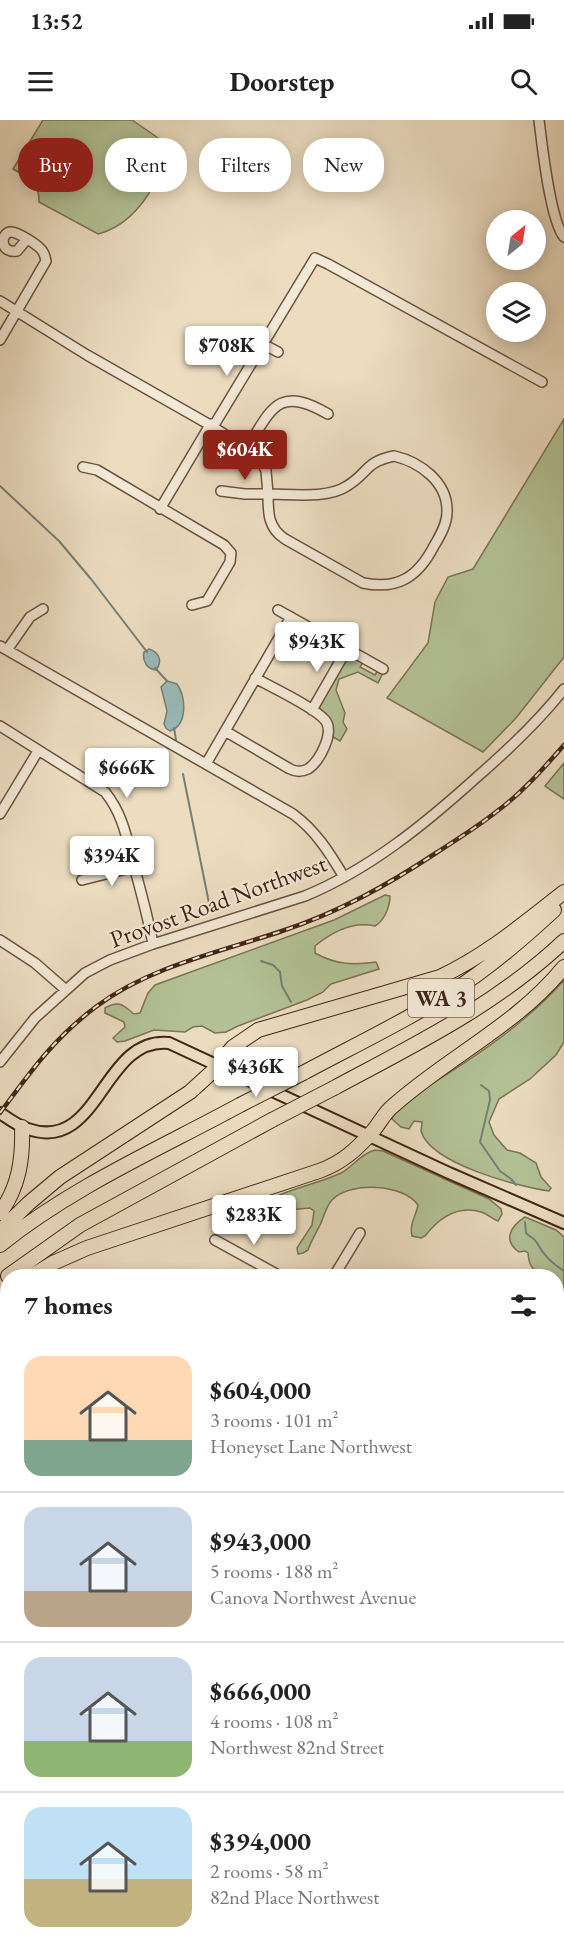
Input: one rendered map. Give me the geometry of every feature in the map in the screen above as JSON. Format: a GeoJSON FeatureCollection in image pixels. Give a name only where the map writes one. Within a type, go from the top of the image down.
{"type":"FeatureCollection","features":[{"type":"Feature","properties":{"kind":"highway"},"geometry":{"type":"LineString","coordinates":[[0,1231],[60,1177],[190,1092],[233,1047],[258,1030],[425,982],[460,968],[489,950],[564,892]]}},
{"type":"Feature","properties":{"kind":"highway","name":"WA 3"},"geometry":{"type":"LineString","coordinates":[[0,1245],[71,1197],[422,1009],[464,984],[519,942],[564,899]]}},
{"type":"Feature","properties":{"kind":"highway","name":"WA 3"},"geometry":{"type":"LineString","coordinates":[[19,1269],[80,1225],[471,1014],[512,985],[564,941]]}},
{"type":"Feature","properties":{"kind":"highway"},"geometry":{"type":"LineString","coordinates":[[43,1269],[87,1248],[334,1166],[348,1157],[393,1105],[522,1010],[564,967]]}},
{"type":"Feature","properties":{"kind":"highway"},"geometry":{"type":"LineString","coordinates":[[0,1213],[16,1184],[23,1145],[22,1127]]}},
{"type":"Feature","properties":{"kind":"main road"},"geometry":{"type":"LineString","coordinates":[[0,1113],[22,1127],[34,1131],[47,1133],[72,1126],[138,1049],[150,1044],[169,1043],[449,1173],[564,1223]]}},
{"type":"Feature","properties":{"kind":"street"},"geometry":{"type":"LineString","coordinates":[[539,120],[544,159],[557,222],[564,237]]}},
{"type":"Feature","properties":{"kind":"street"},"geometry":{"type":"LineString","coordinates":[[0,340],[46,261],[42,249],[27,239]]}},
{"type":"Feature","properties":{"kind":"street"},"geometry":{"type":"LineString","coordinates":[[160,508],[210,425],[216,423],[315,258],[339,269],[542,382]]}},
{"type":"Feature","properties":{"kind":"street"},"geometry":{"type":"LineString","coordinates":[[0,301],[87,355],[210,425],[260,458],[264,464],[268,494],[268,508],[272,527],[277,534],[363,583],[391,585],[399,583],[419,569],[439,537],[447,513],[446,501],[433,477],[407,459],[394,456],[378,459],[346,487],[335,492],[268,494],[245,494],[221,491]]}},
{"type":"Feature","properties":{"kind":"street"},"geometry":{"type":"LineString","coordinates":[[263,344],[278,352]]}},
{"type":"Feature","properties":{"kind":"street"},"geometry":{"type":"LineString","coordinates":[[247,448],[269,413],[285,401],[306,403],[328,414]]}},
{"type":"Feature","properties":{"kind":"street"},"geometry":{"type":"LineString","coordinates":[[83,467],[97,470],[224,545],[231,553],[230,562],[207,601],[192,605]]}},
{"type":"Feature","properties":{"kind":"street"},"geometry":{"type":"LineString","coordinates":[[43,609],[30,616],[4,648],[302,820],[323,842],[344,877]]}},
{"type":"Feature","properties":{"kind":"street"},"geometry":{"type":"LineString","coordinates":[[278,610],[383,669]]}},
{"type":"Feature","properties":{"kind":"street"},"geometry":{"type":"LineString","coordinates":[[206,764],[291,617]]}},
{"type":"Feature","properties":{"kind":"street"},"geometry":{"type":"LineString","coordinates":[[312,710],[347,649]]}},
{"type":"Feature","properties":{"kind":"street"},"geometry":{"type":"LineString","coordinates":[[225,731],[290,769],[301,771],[314,763],[330,734],[326,721],[312,710],[255,678]]}},
{"type":"Feature","properties":{"kind":"street","name":"Provost Road Northwest"},"geometry":{"type":"LineString","coordinates":[[0,1062],[35,1018],[85,974],[110,960],[153,944],[287,902],[323,888],[381,856],[436,813],[502,755],[564,689]]}},
{"type":"Feature","properties":{"kind":"street"},"geometry":{"type":"LineString","coordinates":[[0,726],[105,792],[119,814],[147,910],[153,944]]}},
{"type":"Feature","properties":{"kind":"street"},"geometry":{"type":"LineString","coordinates":[[0,814],[38,751]]}},
{"type":"Feature","properties":{"kind":"street"},"geometry":{"type":"LineString","coordinates":[[82,880],[134,867]]}},
{"type":"Feature","properties":{"kind":"street"},"geometry":{"type":"LineString","coordinates":[[0,940],[35,963],[66,990]]}},
{"type":"Feature","properties":{"kind":"street"},"geometry":{"type":"LineString","coordinates":[[338,1269],[360,1233]]}},
{"type":"Feature","properties":{"kind":"street"},"geometry":{"type":"LineString","coordinates":[[215,1240],[267,1269]]}},
{"type":"Feature","properties":{"kind":"green space"},"geometry":{"type":"Polygon","coordinates":[[[43,120],[132,120],[158,138],[105,138],[105,192],[149,192],[124,221],[98,234],[39,202],[38,192],[93,192],[93,138],[32,138],[43,120]]]}},
{"type":"Feature","properties":{"kind":"green space"},"geometry":{"type":"Polygon","coordinates":[[[18,161],[18,172],[13,169],[18,161]]]}},
{"type":"Feature","properties":{"kind":"green space"},"geometry":{"type":"Polygon","coordinates":[[[564,419],[564,657],[516,718],[483,752],[387,698],[428,643],[435,602],[448,577],[473,569],[564,419]]]}},
{"type":"Feature","properties":{"kind":"green space"},"geometry":{"type":"Polygon","coordinates":[[[348,656],[363,662],[360,667],[375,675],[378,670],[383,673],[378,683],[358,672],[339,679],[336,690],[345,713],[343,722],[347,729],[340,741],[333,737],[332,729],[318,707],[348,656]]]}},
{"type":"Feature","properties":{"kind":"green space"},"geometry":{"type":"Polygon","coordinates":[[[564,763],[564,799],[545,786],[564,763]]]}},
{"type":"Feature","properties":{"kind":"green space"},"geometry":{"type":"Polygon","coordinates":[[[385,895],[390,896],[389,905],[378,924],[351,926],[328,936],[315,946],[315,953],[330,960],[353,964],[376,962],[379,969],[331,984],[323,992],[307,1000],[226,1032],[215,1033],[202,1026],[193,1027],[185,1032],[154,1030],[125,1041],[117,1042],[113,1038],[125,1027],[124,1022],[105,1013],[105,1008],[117,1004],[124,1006],[134,1014],[140,1013],[148,993],[155,985],[334,920],[385,895]]]}},
{"type":"Feature","properties":{"kind":"green space"},"geometry":{"type":"Polygon","coordinates":[[[564,980],[564,1042],[556,1055],[530,1079],[499,1099],[489,1122],[494,1135],[507,1150],[520,1153],[536,1163],[541,1177],[551,1188],[549,1191],[498,1179],[458,1163],[441,1154],[428,1143],[421,1131],[422,1122],[414,1121],[409,1129],[401,1127],[392,1119],[397,1109],[406,1101],[499,1039],[533,1011],[564,980]]]}},
{"type":"Feature","properties":{"kind":"green space"},"geometry":{"type":"Polygon","coordinates":[[[375,1150],[383,1151],[489,1199],[501,1209],[502,1214],[498,1221],[473,1210],[457,1212],[436,1224],[421,1238],[412,1236],[411,1232],[418,1205],[411,1198],[389,1189],[351,1190],[340,1194],[330,1202],[308,1250],[298,1254],[297,1248],[312,1225],[314,1211],[310,1208],[286,1210],[275,1214],[271,1212],[271,1203],[275,1197],[341,1173],[365,1154],[375,1150]]]}},
{"type":"Feature","properties":{"kind":"green space"},"geometry":{"type":"Polygon","coordinates":[[[525,1217],[556,1230],[564,1237],[564,1269],[534,1269],[528,1253],[519,1252],[511,1243],[510,1233],[525,1217]]]}},
{"type":"Feature","properties":{"kind":"water"},"geometry":{"type":"Polygon","coordinates":[[[149,649],[159,657],[156,670],[150,668],[145,661],[144,652],[149,649]]]}},
{"type":"Feature","properties":{"kind":"water"},"geometry":{"type":"Polygon","coordinates":[[[167,681],[177,684],[184,710],[180,723],[170,731],[164,724],[167,711],[161,687],[167,681]]]}},
{"type":"Feature","properties":{"kind":"waterway"},"geometry":{"type":"LineString","coordinates":[[0,486],[59,541],[147,652]]}},
{"type":"Feature","properties":{"kind":"waterway"},"geometry":{"type":"LineString","coordinates":[[155,668],[167,681]]}},
{"type":"Feature","properties":{"kind":"waterway"},"geometry":{"type":"LineString","coordinates":[[174,728],[176,740]]}},
{"type":"Feature","properties":{"kind":"waterway"},"geometry":{"type":"LineString","coordinates":[[183,774],[210,908]]}},
{"type":"Feature","properties":{"kind":"waterway"},"geometry":{"type":"LineString","coordinates":[[261,961],[273,965],[280,972],[282,986],[291,1002]]}},
{"type":"Feature","properties":{"kind":"waterway"},"geometry":{"type":"LineString","coordinates":[[481,1085],[489,1091],[490,1100],[480,1142],[500,1171],[516,1185]]}},
{"type":"Feature","properties":{"kind":"waterway"},"geometry":{"type":"LineString","coordinates":[[525,1222],[526,1233],[536,1242],[542,1252],[561,1269]]}},
{"type":"Feature","properties":{"kind":"railway"},"geometry":{"type":"LineString","coordinates":[[0,1113],[33,1069],[68,1030],[118,992],[186,961],[303,924],[343,907],[380,887],[459,838],[506,805],[564,745]]}}]}
